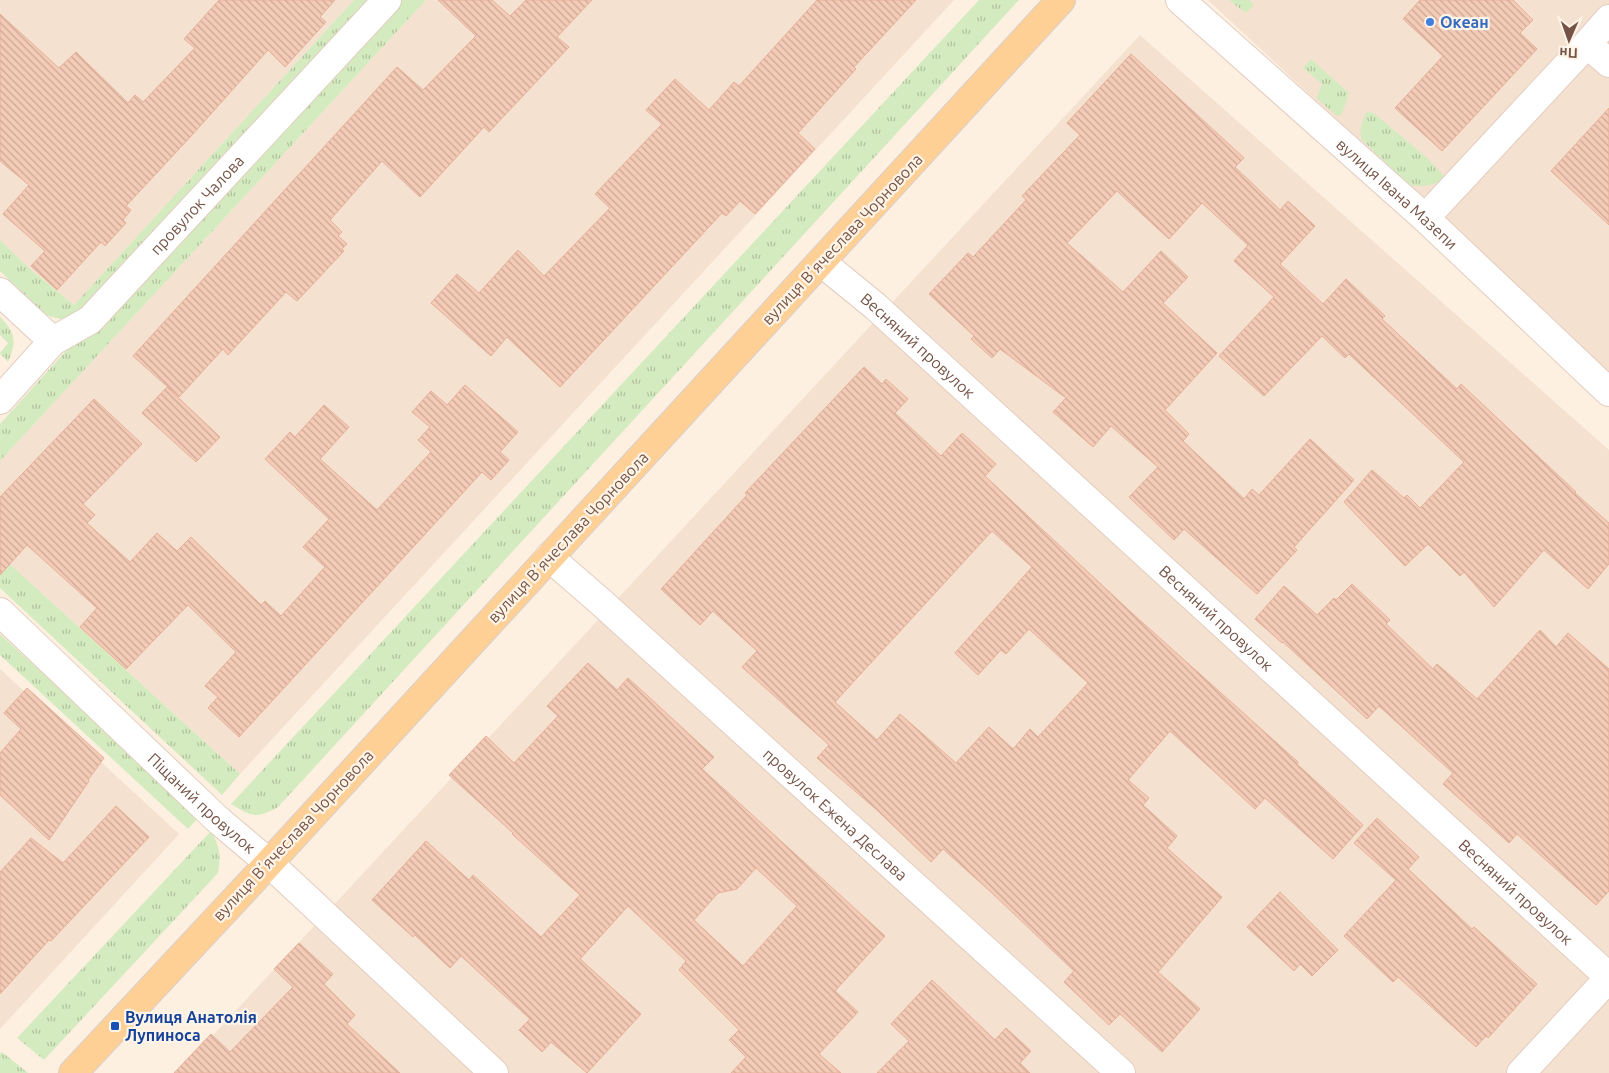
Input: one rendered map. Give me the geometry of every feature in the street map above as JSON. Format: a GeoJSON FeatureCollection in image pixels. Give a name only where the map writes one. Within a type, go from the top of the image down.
{"type":"FeatureCollection","features":[{"type":"Feature","properties":{"kind":"main road","name":"вулиця Вʼячеслава Чорновола"},"geometry":{"type":"LineString","coordinates":[[73,1073],[269,863],[1061,0]]}},
{"type":"Feature","properties":{"kind":"street","name":"провулок Чалова"},"geometry":{"type":"LineString","coordinates":[[0,400],[53,341],[90,320],[387,0]]}},
{"type":"Feature","properties":{"kind":"street","name":"вулиця Івана Мазепи"},"geometry":{"type":"LineString","coordinates":[[1180,0],[1425,218],[1609,392]]}},
{"type":"Feature","properties":{"kind":"street"},"geometry":{"type":"LineString","coordinates":[[1425,218],[1609,19]]}},
{"type":"Feature","properties":{"kind":"street"},"geometry":{"type":"LineString","coordinates":[[1587,44],[1609,63]]}},
{"type":"Feature","properties":{"kind":"street","name":"Весняний провулок"},"geometry":{"type":"LineString","coordinates":[[821,262],[875,306],[1609,978]]}},
{"type":"Feature","properties":{"kind":"street"},"geometry":{"type":"LineString","coordinates":[[0,292],[53,341]]}},
{"type":"Feature","properties":{"kind":"street","name":"провулок Ежена Деслава"},"geometry":{"type":"LineString","coordinates":[[549,557],[1121,1073]]}},
{"type":"Feature","properties":{"kind":"street","name":"Піщаний провулок"},"geometry":{"type":"LineString","coordinates":[[0,612],[217,819],[269,863],[494,1073]]}},
{"type":"Feature","properties":{"kind":"street"},"geometry":{"type":"LineString","coordinates":[[1521,1073],[1609,978]]}},
{"type":"Feature","properties":{"kind":"shaded area"},"geometry":{"type":"Polygon","coordinates":[[[0,0],[354,0],[74,305],[30,269],[0,240],[0,0]]]}},
{"type":"Feature","properties":{"kind":"shaded area"},"geometry":{"type":"Polygon","coordinates":[[[426,0],[954,0],[240,774],[0,555],[0,461],[426,0]]]}},
{"type":"Feature","properties":{"kind":"shaded area"},"geometry":{"type":"Polygon","coordinates":[[[1208,0],[1609,0],[1609,372],[1485,258],[1208,0]]]}},
{"type":"Feature","properties":{"kind":"shaded area"},"geometry":{"type":"Polygon","coordinates":[[[1140,35],[1609,450],[1609,1073],[178,1073],[1140,35]]]}},
{"type":"Feature","properties":{"kind":"shaded area"},"geometry":{"type":"Polygon","coordinates":[[[0,669],[179,834],[0,1029],[0,669]]]}},
{"type":"Feature","properties":{"kind":"green space"},"geometry":{"type":"Polygon","coordinates":[[[354,0],[368,0],[77,315],[60,319],[46,315],[0,271],[0,240],[30,269],[74,305],[354,0]]]}},
{"type":"Feature","properties":{"kind":"green space"},"geometry":{"type":"Polygon","coordinates":[[[402,0],[426,0],[0,461],[0,424],[73,343],[97,331],[402,0]]]}},
{"type":"Feature","properties":{"kind":"green space"},"geometry":{"type":"Polygon","coordinates":[[[979,0],[1019,0],[278,807],[259,815],[254,815],[244,812],[231,804],[979,0]]]}},
{"type":"Feature","properties":{"kind":"green space"},"geometry":{"type":"Polygon","coordinates":[[[1229,0],[1249,0],[1254,5],[1246,13],[1229,0]]]}},
{"type":"Feature","properties":{"kind":"green space"},"geometry":{"type":"Polygon","coordinates":[[[1311,59],[1349,93],[1342,114],[1337,116],[1316,98],[1322,84],[1303,68],[1311,59]]]}},
{"type":"Feature","properties":{"kind":"green space"},"geometry":{"type":"Polygon","coordinates":[[[1367,111],[1375,114],[1426,157],[1446,178],[1428,185],[1409,185],[1362,140],[1361,128],[1367,111]]]}},
{"type":"Feature","properties":{"kind":"green space"},"geometry":{"type":"Polygon","coordinates":[[[0,317],[12,333],[14,343],[8,362],[0,353],[8,343],[0,335],[0,317]]]}},
{"type":"Feature","properties":{"kind":"green space"},"geometry":{"type":"Polygon","coordinates":[[[0,555],[240,774],[222,795],[0,588],[0,555]]]}},
{"type":"Feature","properties":{"kind":"green space"},"geometry":{"type":"Polygon","coordinates":[[[0,634],[199,817],[188,829],[0,655],[0,634]]]}},
{"type":"Feature","properties":{"kind":"green space"},"geometry":{"type":"Polygon","coordinates":[[[211,831],[219,851],[218,873],[44,1060],[17,1038],[211,831]]]}},
{"type":"Feature","properties":{"kind":"green space"},"geometry":{"type":"Polygon","coordinates":[[[2,1052],[28,1073],[0,1073],[0,1054],[2,1052]]]}},
{"type":"Feature","properties":{"kind":"building"},"geometry":{"type":"Polygon","coordinates":[[[219,0],[335,0],[320,17],[326,22],[285,67],[268,50],[126,206],[131,210],[123,220],[126,223],[105,246],[101,242],[57,290],[31,266],[45,251],[3,214],[29,185],[0,161],[0,14],[59,68],[76,52],[128,103],[135,95],[143,102],[195,48],[184,39],[219,0]]]}},
{"type":"Feature","properties":{"kind":"building"},"geometry":{"type":"Polygon","coordinates":[[[438,0],[492,0],[510,16],[526,0],[592,0],[557,37],[569,47],[489,132],[484,127],[420,197],[382,161],[330,220],[342,232],[338,236],[347,244],[342,249],[344,251],[297,301],[286,292],[228,355],[223,349],[179,397],[133,356],[397,67],[423,90],[476,36],[438,0]]]}},
{"type":"Feature","properties":{"kind":"building"},"geometry":{"type":"Polygon","coordinates":[[[817,0],[916,0],[854,67],[856,69],[798,133],[815,149],[755,214],[740,201],[726,216],[722,213],[560,387],[507,337],[491,356],[431,303],[457,274],[479,293],[518,250],[544,276],[610,208],[595,194],[662,124],[646,110],[675,79],[709,110],[734,82],[739,86],[817,0]]]}},
{"type":"Feature","properties":{"kind":"building"},"geometry":{"type":"Polygon","coordinates":[[[1420,0],[1513,0],[1533,20],[1520,33],[1537,49],[1442,151],[1395,108],[1443,56],[1403,19],[1420,0]]]}},
{"type":"Feature","properties":{"kind":"building"},"geometry":{"type":"Polygon","coordinates":[[[1131,54],[1244,158],[1235,167],[1280,210],[1288,201],[1315,226],[1280,264],[1323,304],[1346,279],[1385,316],[1382,319],[1457,389],[1461,384],[1609,523],[1609,564],[1588,589],[1544,550],[1494,607],[1464,572],[1460,576],[1428,544],[1405,566],[1344,502],[1372,470],[1404,498],[1407,495],[1420,508],[1464,462],[1349,354],[1345,358],[1322,336],[1264,396],[1219,356],[1274,297],[1234,261],[1248,245],[1202,203],[1169,239],[1117,191],[1067,243],[1123,292],[1161,251],[1188,277],[1163,303],[1217,353],[1165,410],[1189,434],[1183,441],[1244,499],[1252,489],[1259,495],[1310,439],[1354,480],[1294,547],[1297,550],[1257,594],[1184,529],[1174,540],[1129,497],[1158,467],[1111,426],[1093,447],[1053,412],[1066,398],[1000,349],[992,358],[971,339],[974,336],[929,294],[968,253],[973,257],[1026,200],[1022,196],[1080,135],[1067,123],[1131,54]]]}},
{"type":"Feature","properties":{"kind":"building"},"geometry":{"type":"Polygon","coordinates":[[[1609,108],[1609,225],[1551,171],[1609,108]]]}},
{"type":"Feature","properties":{"kind":"building"},"geometry":{"type":"Polygon","coordinates":[[[864,367],[882,384],[886,379],[908,399],[895,413],[941,456],[962,433],[996,464],[985,476],[1133,614],[1298,762],[1297,764],[1363,825],[1333,859],[1265,798],[1255,809],[1170,731],[1128,780],[1149,798],[1143,805],[1177,836],[1167,848],[1222,897],[1158,972],[1200,1009],[1162,1052],[1120,1014],[1109,1025],[1064,982],[1074,971],[992,893],[943,849],[931,862],[878,811],[817,758],[829,745],[742,667],[757,651],[713,611],[700,625],[661,589],[747,495],[745,493],[864,367]],[[992,531],[835,702],[877,740],[900,714],[956,763],[989,727],[1013,749],[1030,729],[1038,737],[1088,683],[1029,629],[1006,654],[1001,650],[978,675],[955,653],[1032,567],[992,531]]]}},
{"type":"Feature","properties":{"kind":"building"},"geometry":{"type":"Polygon","coordinates":[[[465,385],[518,432],[500,452],[509,460],[491,480],[482,472],[239,737],[208,708],[218,697],[205,686],[236,652],[188,605],[126,669],[80,627],[97,608],[27,545],[0,575],[0,497],[94,399],[142,444],[83,504],[95,515],[87,523],[130,562],[157,533],[177,551],[191,537],[261,605],[265,601],[281,616],[325,567],[303,547],[329,519],[265,459],[290,432],[295,437],[324,405],[349,427],[320,459],[377,510],[431,452],[418,440],[430,427],[412,412],[431,391],[447,405],[465,385]]]}},
{"type":"Feature","properties":{"kind":"building"},"geometry":{"type":"Polygon","coordinates":[[[167,387],[220,437],[196,462],[142,413],[167,387]]]}},
{"type":"Feature","properties":{"kind":"building"},"geometry":{"type":"Polygon","coordinates":[[[1352,584],[1390,620],[1386,624],[1433,669],[1437,664],[1477,699],[1540,630],[1556,647],[1568,633],[1609,669],[1609,891],[1596,905],[1517,834],[1509,843],[1443,784],[1453,773],[1379,706],[1367,719],[1255,619],[1284,586],[1317,615],[1352,584]]]}},
{"type":"Feature","properties":{"kind":"building"},"geometry":{"type":"Polygon","coordinates":[[[588,663],[617,690],[628,678],[714,757],[702,769],[885,936],[835,991],[858,1012],[819,1054],[841,1073],[731,1073],[746,1057],[729,1040],[739,1030],[679,970],[686,961],[628,906],[580,959],[641,1014],[587,1073],[551,1042],[542,1052],[519,1030],[530,1019],[461,956],[450,968],[415,935],[413,937],[372,900],[426,841],[469,880],[473,875],[541,937],[580,895],[449,775],[486,736],[514,763],[558,716],[547,706],[588,663]],[[756,868],[737,889],[718,893],[694,920],[743,966],[797,906],[756,868]]]}},
{"type":"Feature","properties":{"kind":"building"},"geometry":{"type":"Polygon","coordinates":[[[27,688],[104,758],[49,840],[0,795],[0,753],[21,729],[4,713],[27,688]]]}},
{"type":"Feature","properties":{"kind":"building"},"geometry":{"type":"Polygon","coordinates":[[[116,806],[149,837],[51,941],[49,940],[0,994],[0,872],[31,838],[63,863],[116,806]]]}},
{"type":"Feature","properties":{"kind":"building"},"geometry":{"type":"Polygon","coordinates":[[[1377,818],[1419,857],[1408,869],[1472,929],[1474,927],[1537,984],[1488,1038],[1486,1036],[1476,1047],[1398,977],[1393,982],[1344,936],[1396,880],[1354,843],[1377,818]]]}},
{"type":"Feature","properties":{"kind":"building"},"geometry":{"type":"Polygon","coordinates":[[[1280,892],[1338,950],[1312,976],[1300,964],[1294,971],[1247,927],[1280,892]]]}},
{"type":"Feature","properties":{"kind":"building"},"geometry":{"type":"Polygon","coordinates":[[[299,943],[333,974],[324,984],[355,1015],[347,1024],[400,1073],[174,1073],[211,1034],[230,1052],[293,987],[274,969],[299,943]]]}},
{"type":"Feature","properties":{"kind":"building"},"geometry":{"type":"Polygon","coordinates":[[[932,980],[995,1040],[1006,1028],[1031,1051],[1020,1063],[1030,1073],[877,1073],[909,1041],[891,1024],[932,980]]]}},
{"type":"Feature","properties":{"kind":"place","name":"Океан"},"geometry":{"type":"Point","coordinates":[1430,22]}},
{"type":"Feature","properties":{"kind":"place","name":"Вулиця Анатолія Лупиноса"},"geometry":{"type":"Point","coordinates":[115,1026]}}]}
